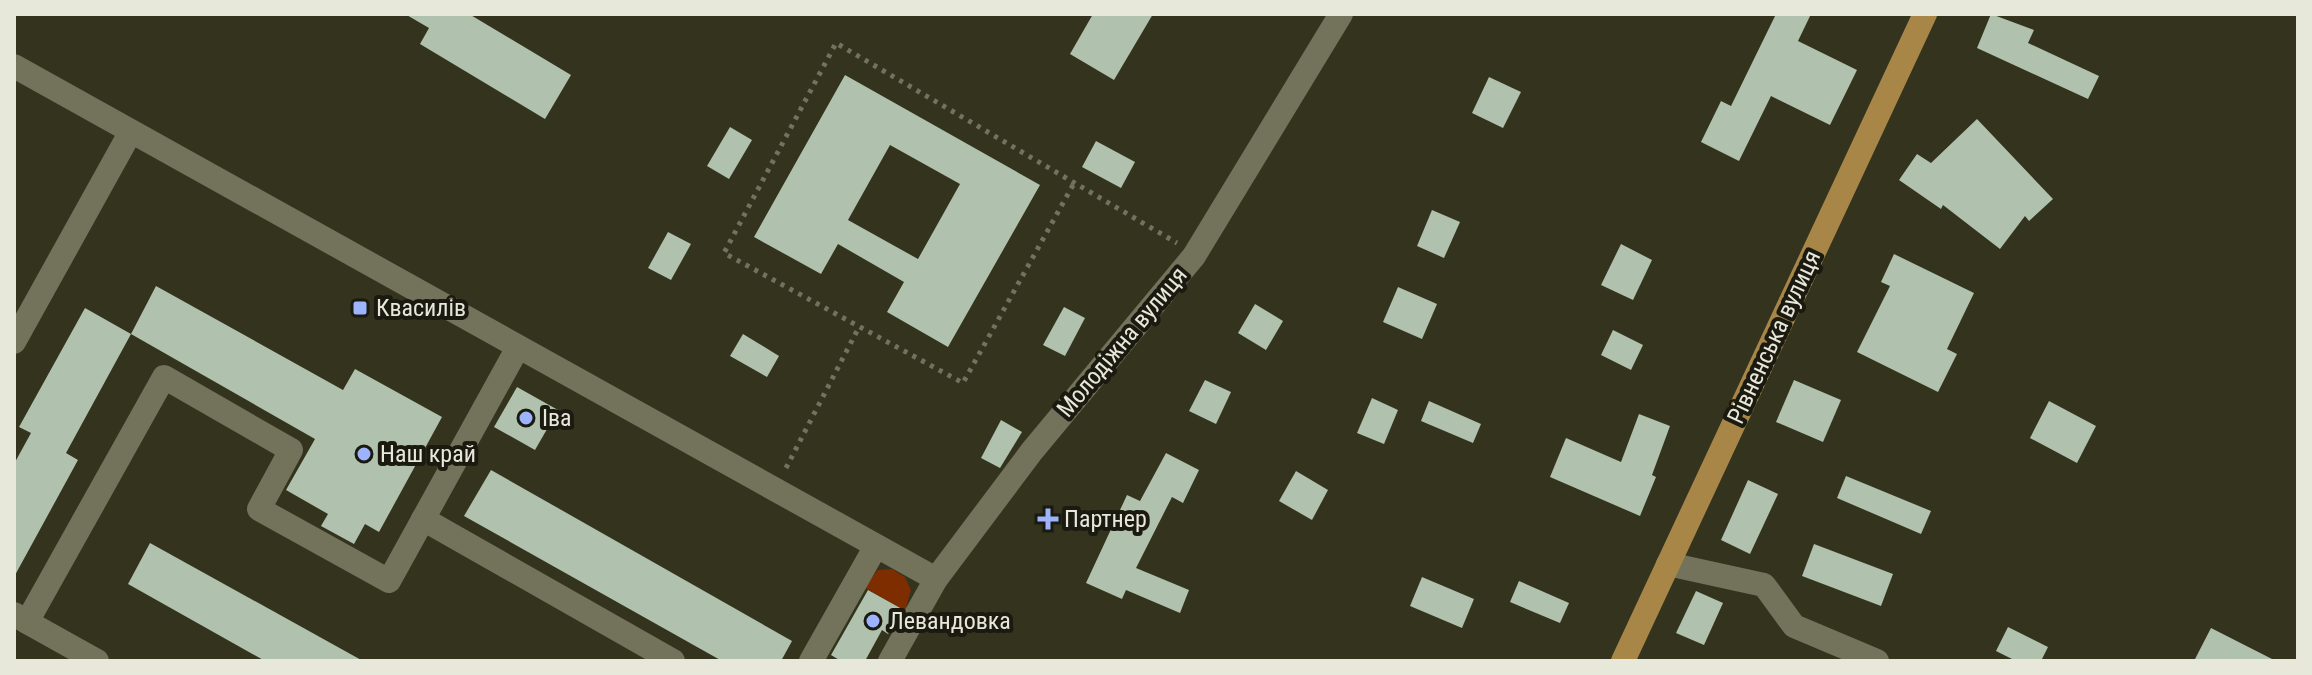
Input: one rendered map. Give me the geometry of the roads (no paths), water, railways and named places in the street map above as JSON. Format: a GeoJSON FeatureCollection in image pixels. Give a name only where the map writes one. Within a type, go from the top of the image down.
{"type":"FeatureCollection","features":[{"type":"Feature","properties":{"kind":"main road","name":"Рівненська вулиця"},"geometry":{"type":"LineString","coordinates":[[1623,661],[1925,14]]}},
{"type":"Feature","properties":{"kind":"street","name":"Молодіжна вулиця"},"geometry":{"type":"LineString","coordinates":[[890,661],[936,579],[1032,451],[1196,253],[1341,14]]}},
{"type":"Feature","properties":{"kind":"street"},"geometry":{"type":"LineString","coordinates":[[14,66],[517,349],[936,579]]}},
{"type":"Feature","properties":{"kind":"street"},"geometry":{"type":"LineString","coordinates":[[14,342],[130,133]]}},
{"type":"Feature","properties":{"kind":"street"},"geometry":{"type":"LineString","coordinates":[[97,661],[20,618],[164,377],[291,450],[259,509],[389,581],[517,349]]}},
{"type":"Feature","properties":{"kind":"street"},"geometry":{"type":"LineString","coordinates":[[423,519],[673,661]]}},
{"type":"Feature","properties":{"kind":"street"},"geometry":{"type":"LineString","coordinates":[[811,661],[876,546]]}},
{"type":"Feature","properties":{"kind":"street"},"geometry":{"type":"LineString","coordinates":[[1668,564],[1764,585],[1794,626],[1877,661]]}},
{"type":"Feature","properties":{"kind":"place","name":"Квасилів"},"geometry":{"type":"Point","coordinates":[360,308]}},
{"type":"Feature","properties":{"kind":"place","name":"Іва"},"geometry":{"type":"Point","coordinates":[526,418]}},
{"type":"Feature","properties":{"kind":"place","name":"Наш край"},"geometry":{"type":"Point","coordinates":[364,454]}},
{"type":"Feature","properties":{"kind":"place","name":"Партнер"},"geometry":{"type":"Point","coordinates":[1048,519]}},
{"type":"Feature","properties":{"kind":"place","name":"Левандовка"},"geometry":{"type":"Point","coordinates":[873,621]}}]}
